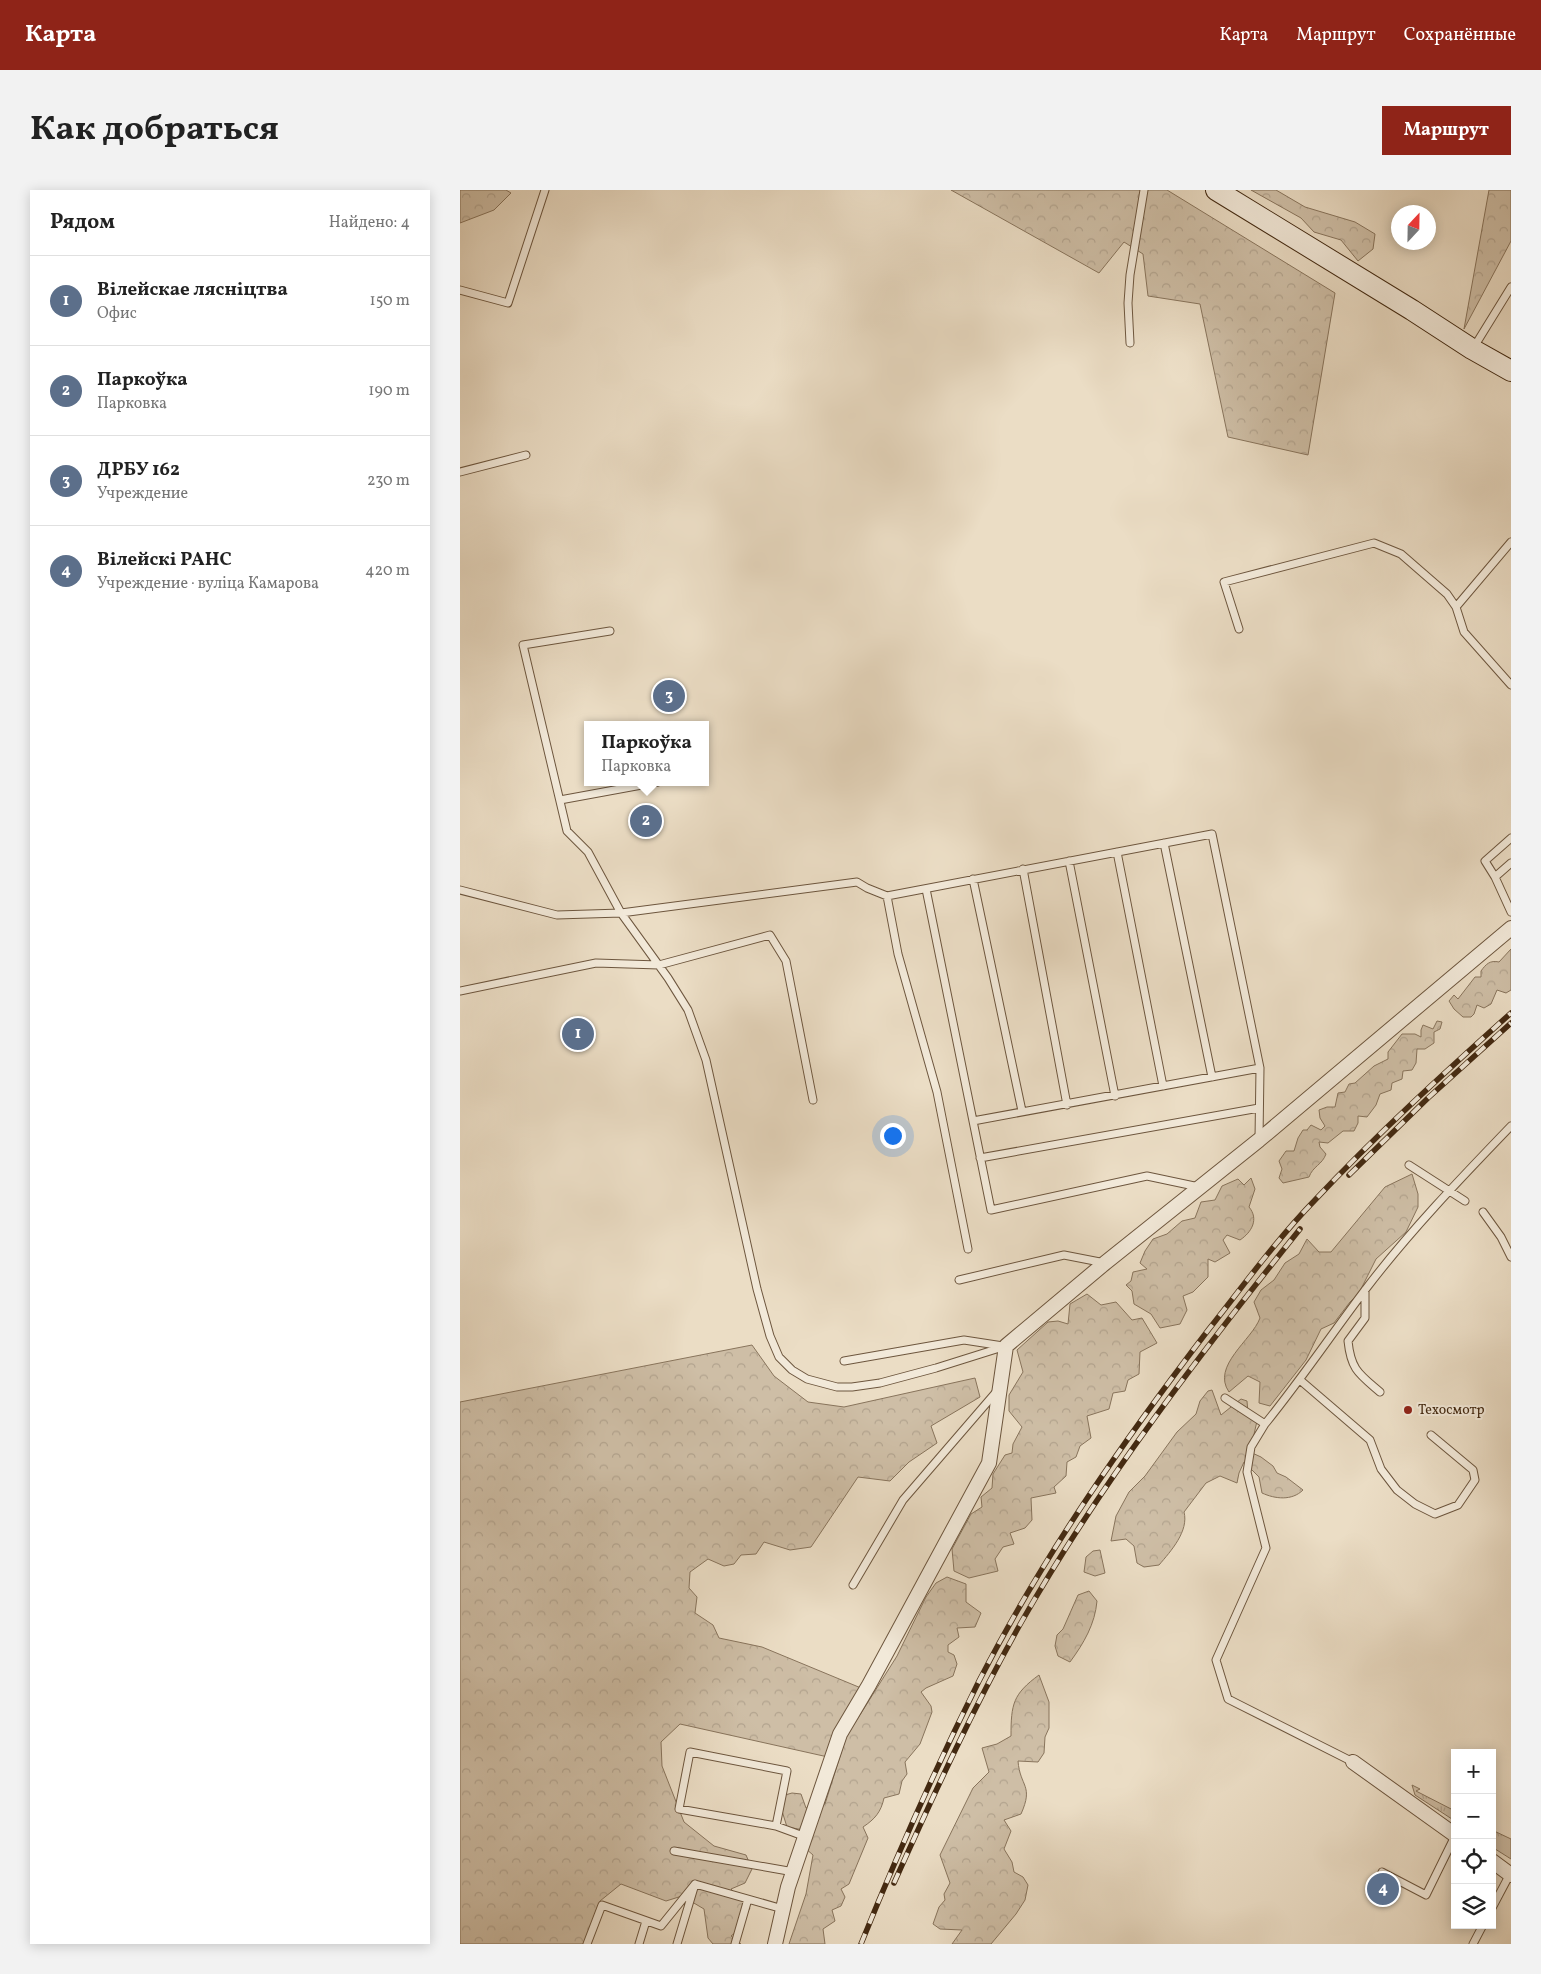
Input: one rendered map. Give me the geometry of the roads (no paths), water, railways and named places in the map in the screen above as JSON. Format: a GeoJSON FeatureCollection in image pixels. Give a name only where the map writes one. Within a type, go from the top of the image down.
{"type":"FeatureCollection","features":[{"type":"Feature","properties":{"kind":"main road"},"geometry":{"type":"LineString","coordinates":[[1216,190],[1412,310],[1472,350],[1511,371]]}},
{"type":"Feature","properties":{"kind":"street"},"geometry":{"type":"LineString","coordinates":[[775,1944],[794,1872],[840,1734],[869,1685],[986,1469],[992,1449],[1006,1346],[1105,1263],[1259,1140],[1511,928]]}},
{"type":"Feature","properties":{"kind":"street"},"geometry":{"type":"LineString","coordinates":[[1353,1762],[1451,1832]]}},
{"type":"Feature","properties":{"kind":"street"},"geometry":{"type":"LineString","coordinates":[[1496,1864],[1511,1874]]}},
{"type":"Feature","properties":{"kind":"lane"},"geometry":{"type":"LineString","coordinates":[[460,290],[508,303],[545,190]]}},
{"type":"Feature","properties":{"kind":"lane"},"geometry":{"type":"LineString","coordinates":[[1130,342],[1128,303],[1130,275],[1144,190]]}},
{"type":"Feature","properties":{"kind":"lane"},"geometry":{"type":"LineString","coordinates":[[1472,350],[1511,287]]}},
{"type":"Feature","properties":{"kind":"lane"},"geometry":{"type":"LineString","coordinates":[[460,472],[526,455]]}},
{"type":"Feature","properties":{"kind":"lane"},"geometry":{"type":"LineString","coordinates":[[1456,607],[1511,542]]}},
{"type":"Feature","properties":{"kind":"lane"},"geometry":{"type":"LineString","coordinates":[[1239,629],[1224,582],[1374,543],[1401,554],[1447,594],[1456,607],[1464,632],[1511,685]]}},
{"type":"Feature","properties":{"kind":"lane"},"geometry":{"type":"LineString","coordinates":[[610,631],[522,645],[567,831],[588,852],[621,913],[659,965],[688,1010],[706,1060],[757,1289],[770,1336],[779,1357],[799,1375],[816,1382],[837,1387],[852,1387],[936,1368],[1006,1346]]}},
{"type":"Feature","properties":{"kind":"lane"},"geometry":{"type":"LineString","coordinates":[[560,800],[636,786]]}},
{"type":"Feature","properties":{"kind":"lane"},"geometry":{"type":"LineString","coordinates":[[460,890],[557,914],[621,913],[857,882],[887,896],[1212,834],[1260,1068],[1259,1140]]}},
{"type":"Feature","properties":{"kind":"lane"},"geometry":{"type":"LineString","coordinates":[[1511,838],[1485,861],[1495,876],[1511,912]]}},
{"type":"Feature","properties":{"kind":"lane"},"geometry":{"type":"LineString","coordinates":[[1164,843],[1212,1077]]}},
{"type":"Feature","properties":{"kind":"lane"},"geometry":{"type":"LineString","coordinates":[[1117,852],[1163,1086]]}},
{"type":"Feature","properties":{"kind":"lane"},"geometry":{"type":"LineString","coordinates":[[1069,861],[1115,1096]]}},
{"type":"Feature","properties":{"kind":"lane"},"geometry":{"type":"LineString","coordinates":[[1495,876],[1511,863]]}},
{"type":"Feature","properties":{"kind":"lane"},"geometry":{"type":"LineString","coordinates":[[1023,870],[1067,1105]]}},
{"type":"Feature","properties":{"kind":"lane"},"geometry":{"type":"LineString","coordinates":[[973,879],[1022,1111]]}},
{"type":"Feature","properties":{"kind":"lane"},"geometry":{"type":"LineString","coordinates":[[926,889],[991,1210],[1147,1176],[1200,1187]]}},
{"type":"Feature","properties":{"kind":"lane"},"geometry":{"type":"LineString","coordinates":[[887,896],[898,954],[937,1092],[968,1249]]}},
{"type":"Feature","properties":{"kind":"lane"},"geometry":{"type":"LineString","coordinates":[[460,991],[596,963],[659,965],[770,935],[786,960],[812,1100]]}},
{"type":"Feature","properties":{"kind":"lane"},"geometry":{"type":"LineString","coordinates":[[973,1121],[1260,1068]]}},
{"type":"Feature","properties":{"kind":"lane"},"geometry":{"type":"LineString","coordinates":[[980,1158],[1260,1108]]}},
{"type":"Feature","properties":{"kind":"lane"},"geometry":{"type":"LineString","coordinates":[[1353,1762],[1228,1700],[1216,1660],[1266,1548],[1247,1472],[1251,1446],[1265,1424],[1300,1380],[1365,1290],[1448,1191],[1511,1126]]}},
{"type":"Feature","properties":{"kind":"lane"},"geometry":{"type":"LineString","coordinates":[[1409,1165],[1464,1201]]}},
{"type":"Feature","properties":{"kind":"lane"},"geometry":{"type":"LineString","coordinates":[[1483,1212],[1502,1237],[1511,1257]]}},
{"type":"Feature","properties":{"kind":"lane"},"geometry":{"type":"LineString","coordinates":[[959,1280],[1064,1255],[1105,1263]]}},
{"type":"Feature","properties":{"kind":"lane"},"geometry":{"type":"LineString","coordinates":[[1365,1290],[1365,1318],[1348,1341],[1350,1359],[1359,1374],[1380,1392]]}},
{"type":"Feature","properties":{"kind":"lane"},"geometry":{"type":"LineString","coordinates":[[844,1361],[964,1340],[1006,1346]]}},
{"type":"Feature","properties":{"kind":"lane"},"geometry":{"type":"LineString","coordinates":[[1300,1380],[1370,1440],[1381,1468],[1396,1490],[1415,1504],[1435,1514],[1458,1505],[1475,1480],[1473,1470],[1431,1434]]}},
{"type":"Feature","properties":{"kind":"lane"},"geometry":{"type":"LineString","coordinates":[[853,1585],[903,1500],[1000,1387]]}},
{"type":"Feature","properties":{"kind":"lane"},"geometry":{"type":"LineString","coordinates":[[1225,1398],[1265,1424]]}},
{"type":"Feature","properties":{"kind":"lane"},"geometry":{"type":"LineString","coordinates":[[776,1826],[787,1771],[690,1752],[679,1809],[776,1826],[806,1837]]}},
{"type":"Feature","properties":{"kind":"lane"},"geometry":{"type":"LineString","coordinates":[[1382,1872],[1426,1895],[1453,1839]]}},
{"type":"Feature","properties":{"kind":"lane"},"geometry":{"type":"LineString","coordinates":[[674,1851],[794,1872]]}},
{"type":"Feature","properties":{"kind":"lane"},"geometry":{"type":"LineString","coordinates":[[1496,1901],[1511,1874]]}},
{"type":"Feature","properties":{"kind":"lane"},"geometry":{"type":"LineString","coordinates":[[695,1884],[783,1909]]}},
{"type":"Feature","properties":{"kind":"lane"},"geometry":{"type":"LineString","coordinates":[[587,1944],[602,1905],[661,1926],[695,1884]]}},
{"type":"Feature","properties":{"kind":"lane"},"geometry":{"type":"LineString","coordinates":[[677,1944],[695,1884]]}},
{"type":"Feature","properties":{"kind":"lane"},"geometry":{"type":"LineString","coordinates":[[735,1944],[748,1899]]}},
{"type":"Feature","properties":{"kind":"lane"},"geometry":{"type":"LineString","coordinates":[[638,1944],[646,1921]]}},
{"type":"Feature","properties":{"kind":"lane"},"geometry":{"type":"LineString","coordinates":[[1473,1944],[1481,1929]]}},
{"type":"Feature","properties":{"kind":"railway"},"geometry":{"type":"LineString","coordinates":[[861,1944],[917,1811],[979,1681],[1057,1544],[1146,1413],[1260,1263],[1301,1215],[1338,1175],[1436,1081],[1511,1013]]}},
{"type":"Feature","properties":{"kind":"railway"},"geometry":{"type":"LineString","coordinates":[[1349,1175],[1428,1098],[1511,1023]]}},
{"type":"Feature","properties":{"kind":"railway"},"geometry":{"type":"LineString","coordinates":[[894,1883],[939,1783],[987,1685],[1053,1569],[1085,1518],[1154,1419],[1300,1229]]}},
{"type":"Feature","properties":{"kind":"place","name":"ДРБУ 162"},"geometry":{"type":"Point","coordinates":[669,696]}},
{"type":"Feature","properties":{"kind":"place","name":"Паркоўка"},"geometry":{"type":"Point","coordinates":[646,821]}},
{"type":"Feature","properties":{"kind":"place","name":"Вілейскае лясніцтва"},"geometry":{"type":"Point","coordinates":[578,1034]}},
{"type":"Feature","properties":{"kind":"place","name":"Техосмотр"},"geometry":{"type":"Point","coordinates":[1408,1410]}},
{"type":"Feature","properties":{"kind":"place","name":"Вілейскі РАНС"},"geometry":{"type":"Point","coordinates":[1383,1889]}}]}
